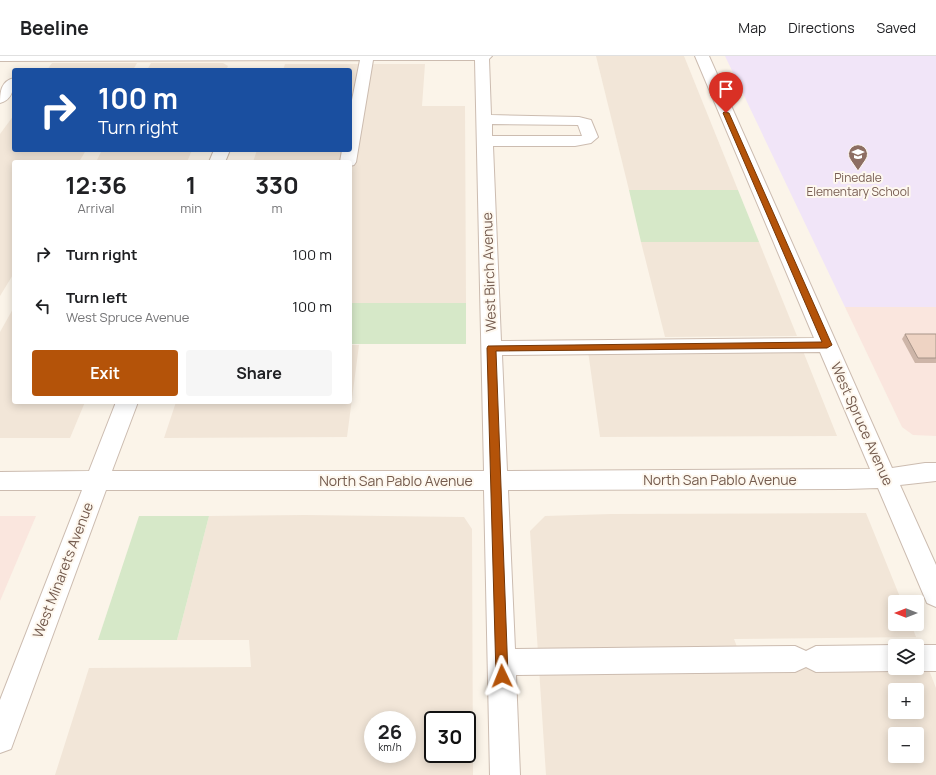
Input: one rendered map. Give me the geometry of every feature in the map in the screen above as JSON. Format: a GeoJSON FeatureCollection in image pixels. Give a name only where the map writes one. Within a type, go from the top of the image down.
{"type":"FeatureCollection","features":[{"type":"Feature","properties":{"kind":"street"},"geometry":{"type":"LineString","coordinates":[[25,68],[34,56]]}},
{"type":"Feature","properties":{"kind":"street"},"geometry":{"type":"LineString","coordinates":[[253,68],[257,56]]}},
{"type":"Feature","properties":{"kind":"street"},"geometry":{"type":"LineString","coordinates":[[352,140],[367,56]]}},
{"type":"Feature","properties":{"kind":"street","name":"West Birch Avenue"},"geometry":{"type":"LineString","coordinates":[[482,56],[505,775]]}},
{"type":"Feature","properties":{"kind":"street"},"geometry":{"type":"LineString","coordinates":[[0,57],[485,56]]}},
{"type":"Feature","properties":{"kind":"street","name":"West Spruce Avenue"},"geometry":{"type":"LineString","coordinates":[[702,56],[936,595]]}},
{"type":"Feature","properties":{"kind":"street"},"geometry":{"type":"LineString","coordinates":[[0,99],[12,84]]}},
{"type":"Feature","properties":{"kind":"street"},"geometry":{"type":"LineString","coordinates":[[484,119],[579,121],[586,123],[590,137],[581,141],[484,141]]}},
{"type":"Feature","properties":{"kind":"street"},"geometry":{"type":"LineString","coordinates":[[491,348],[827,345]]}},
{"type":"Feature","properties":{"kind":"street","name":"West Minarets Avenue"},"geometry":{"type":"LineString","coordinates":[[0,738],[126,404]]}},
{"type":"Feature","properties":{"kind":"street","name":"North San Pablo Avenue"},"geometry":{"type":"LineString","coordinates":[[0,481],[838,480],[885,478],[936,472]]}},
{"type":"Feature","properties":{"kind":"street"},"geometry":{"type":"LineString","coordinates":[[502,662],[888,658]]}},
{"type":"Feature","properties":{"kind":"street"},"geometry":{"type":"LineString","coordinates":[[924,658],[936,658]]}},
{"type":"Feature","properties":{"kind":"shaded area"},"geometry":{"type":"Polygon","coordinates":[[[596,56],[684,56],[738,190],[629,190],[596,56]]]}},
{"type":"Feature","properties":{"kind":"shaded area","name":"Pinedale Elementary School"},"geometry":{"type":"Polygon","coordinates":[[[725,56],[936,56],[936,307],[845,307],[725,56]]]}},
{"type":"Feature","properties":{"kind":"shaded area"},"geometry":{"type":"Polygon","coordinates":[[[52,63],[137,63],[134,68],[48,68],[52,63]]]}},
{"type":"Feature","properties":{"kind":"shaded area"},"geometry":{"type":"Polygon","coordinates":[[[151,63],[223,63],[228,66],[227,68],[148,68],[151,63]]]}},
{"type":"Feature","properties":{"kind":"shaded area"},"geometry":{"type":"Polygon","coordinates":[[[285,64],[425,64],[422,106],[465,106],[466,303],[352,303],[352,160],[254,160],[256,152],[352,152],[352,68],[284,68],[285,64]]]}},
{"type":"Feature","properties":{"kind":"shaded area"},"geometry":{"type":"Polygon","coordinates":[[[12,118],[12,152],[85,152],[80,160],[12,160],[12,276],[0,296],[0,134],[12,118]]]}},
{"type":"Feature","properties":{"kind":"shaded area"},"geometry":{"type":"Polygon","coordinates":[[[101,152],[191,152],[188,160],[97,160],[101,152]]]}},
{"type":"Feature","properties":{"kind":"shaded area"},"geometry":{"type":"Polygon","coordinates":[[[641,242],[759,242],[797,336],[665,337],[641,242]]]}},
{"type":"Feature","properties":{"kind":"shaded area"},"geometry":{"type":"Polygon","coordinates":[[[845,307],[936,307],[936,436],[913,435],[902,427],[845,307]]]}},
{"type":"Feature","properties":{"kind":"shaded area"},"geometry":{"type":"Polygon","coordinates":[[[12,311],[12,404],[84,404],[70,438],[0,438],[0,332],[12,311]]]}},
{"type":"Feature","properties":{"kind":"shaded area"},"geometry":{"type":"Polygon","coordinates":[[[352,345],[359,345],[352,399],[352,345]]]}},
{"type":"Feature","properties":{"kind":"shaded area"},"geometry":{"type":"Polygon","coordinates":[[[588,351],[803,351],[837,436],[600,437],[588,351]]]}},
{"type":"Feature","properties":{"kind":"shaded area"},"geometry":{"type":"Polygon","coordinates":[[[175,404],[351,404],[347,437],[164,438],[175,404]]]}},
{"type":"Feature","properties":{"kind":"shaded area"},"geometry":{"type":"Polygon","coordinates":[[[866,513],[899,595],[888,595],[888,631],[914,631],[916,637],[734,639],[744,665],[888,667],[888,675],[924,675],[924,666],[927,665],[936,688],[936,775],[546,775],[530,531],[545,516],[611,514],[866,513]]]}},
{"type":"Feature","properties":{"kind":"shaded area"},"geometry":{"type":"Polygon","coordinates":[[[305,515],[464,517],[472,529],[473,711],[424,711],[424,763],[473,763],[473,775],[55,775],[89,668],[251,667],[249,640],[177,640],[209,516],[305,515]]]}},
{"type":"Feature","properties":{"kind":"shaded area"},"geometry":{"type":"Polygon","coordinates":[[[0,516],[36,516],[0,601],[0,516]]]}},
{"type":"Feature","properties":{"kind":"green space"},"geometry":{"type":"Polygon","coordinates":[[[629,190],[738,190],[759,242],[641,242],[629,190]]]}},
{"type":"Feature","properties":{"kind":"green space"},"geometry":{"type":"Polygon","coordinates":[[[352,303],[466,303],[466,344],[352,344],[352,303]]]}},
{"type":"Feature","properties":{"kind":"green space"},"geometry":{"type":"Polygon","coordinates":[[[139,516],[209,516],[177,640],[98,640],[139,516]]]}},
{"type":"Feature","properties":{"kind":"building"},"geometry":{"type":"Polygon","coordinates":[[[905,334],[936,334],[936,358],[918,358],[905,334]]]}},
{"type":"Feature","properties":{"kind":"place","name":"Pinedale Elementary School"},"geometry":{"type":"Point","coordinates":[858,171]}},
{"type":"Feature","properties":{"kind":"route"},"geometry":{"type":"LineString","coordinates":[[502,676],[491,348],[827,345],[726,113]]}}]}
